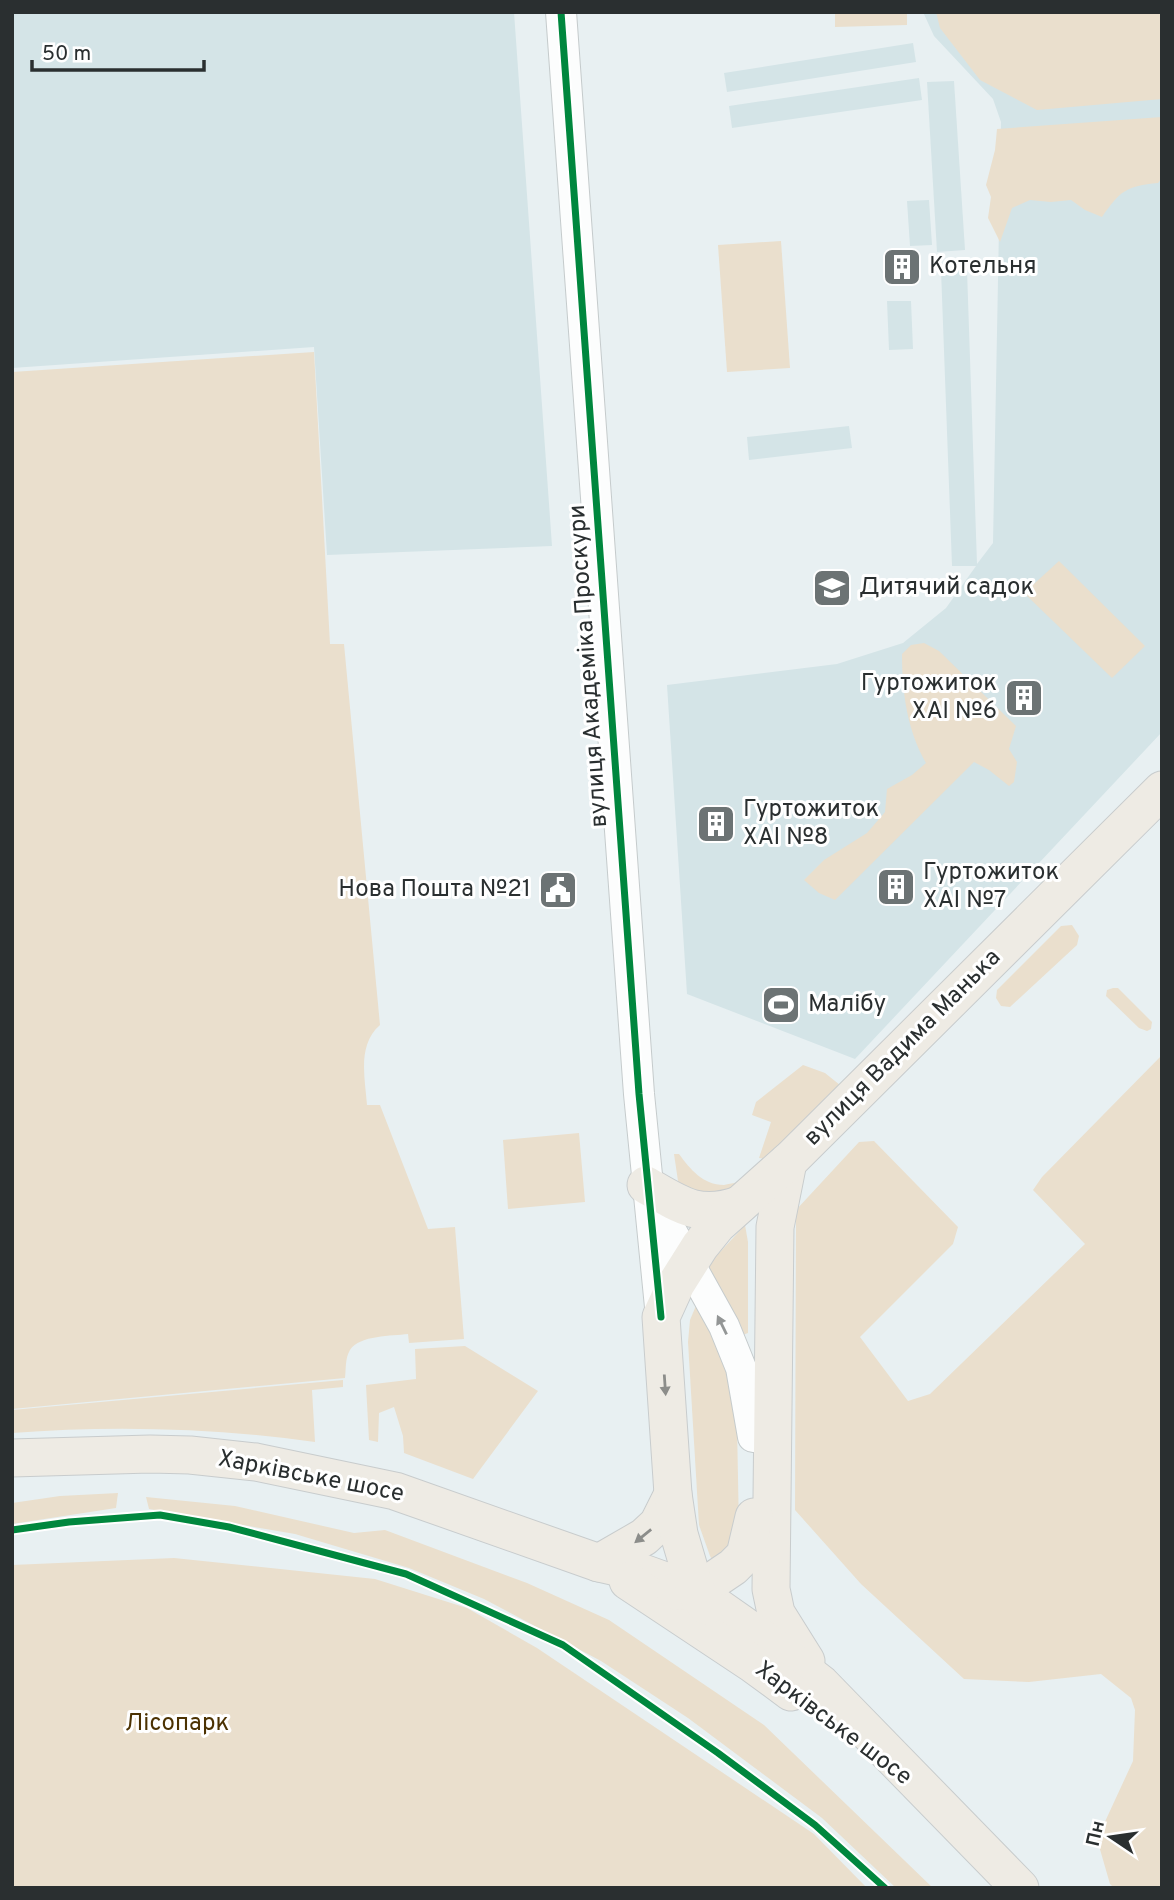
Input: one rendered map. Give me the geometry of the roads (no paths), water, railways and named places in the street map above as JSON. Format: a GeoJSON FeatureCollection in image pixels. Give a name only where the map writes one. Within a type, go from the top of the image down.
{"type":"FeatureCollection","features":[{"type":"Feature","properties":{"kind":"main road","name":"вулиця Вадима Манька"},"geometry":{"type":"LineString","coordinates":[[661,1317],[689,1263],[709,1236],[739,1205],[788,1162],[1162,790]]}},
{"type":"Feature","properties":{"kind":"main road"},"geometry":{"type":"LineString","coordinates":[[788,1162],[771,1193],[761,1228],[753,1437],[754,1517],[760,1559],[772,1603],[785,1629],[821,1684]]}},
{"type":"Feature","properties":{"kind":"main road"},"geometry":{"type":"LineString","coordinates":[[772,1603],[772,1280],[775,1227],[788,1162]]}},
{"type":"Feature","properties":{"kind":"main road"},"geometry":{"type":"LineString","coordinates":[[646,1185],[692,1210],[721,1211],[739,1205]]}},
{"type":"Feature","properties":{"kind":"main road","name":"вулиця Академіка Проскури"},"geometry":{"type":"LineString","coordinates":[[661,1317],[673,1494],[679,1534],[696,1592],[753,1664]]}},
{"type":"Feature","properties":{"kind":"main road","name":"Харківське шосе"},"geometry":{"type":"LineString","coordinates":[[12,1458],[190,1455],[257,1462],[395,1490],[612,1571],[753,1664],[926,1794]]}},
{"type":"Feature","properties":{"kind":"main road"},"geometry":{"type":"LineString","coordinates":[[612,1571],[658,1524],[673,1494]]}},
{"type":"Feature","properties":{"kind":"main road"},"geometry":{"type":"LineString","coordinates":[[696,1592],[716,1580],[745,1555],[754,1517]]}},
{"type":"Feature","properties":{"kind":"main road","name":"Харківське шосе"},"geometry":{"type":"LineString","coordinates":[[612,1571],[643,1573],[696,1592],[821,1684],[1020,1888]]}},
{"type":"Feature","properties":{"kind":"street","name":"вулиця Академіка Проскури"},"geometry":{"type":"LineString","coordinates":[[561,12],[646,1185],[661,1317]]}},
{"type":"Feature","properties":{"kind":"street"},"geometry":{"type":"LineString","coordinates":[[646,1185],[724,1326],[741,1368],[753,1437]]}},
{"type":"Feature","properties":{"kind":"place","name":"Котельня"},"geometry":{"type":"Point","coordinates":[902,267]}},
{"type":"Feature","properties":{"kind":"place","name":"Дитячий садок"},"geometry":{"type":"Point","coordinates":[832,588]}},
{"type":"Feature","properties":{"kind":"place","name":"Гуртожиток ХАІ №6"},"geometry":{"type":"Point","coordinates":[1024,698]}},
{"type":"Feature","properties":{"kind":"place","name":"Гуртожиток ХАІ №8"},"geometry":{"type":"Point","coordinates":[716,824]}},
{"type":"Feature","properties":{"kind":"place","name":"Гуртожиток ХАІ №7"},"geometry":{"type":"Point","coordinates":[896,887]}},
{"type":"Feature","properties":{"kind":"place","name":"Нова Пошта №21"},"geometry":{"type":"Point","coordinates":[558,890]}},
{"type":"Feature","properties":{"kind":"place","name":"Малібу"},"geometry":{"type":"Point","coordinates":[781,1005]}},
{"type":"Feature","properties":{"kind":"park label","name":"Лісопарк"},"geometry":{"type":"Point","coordinates":[177,1724]}}]}
